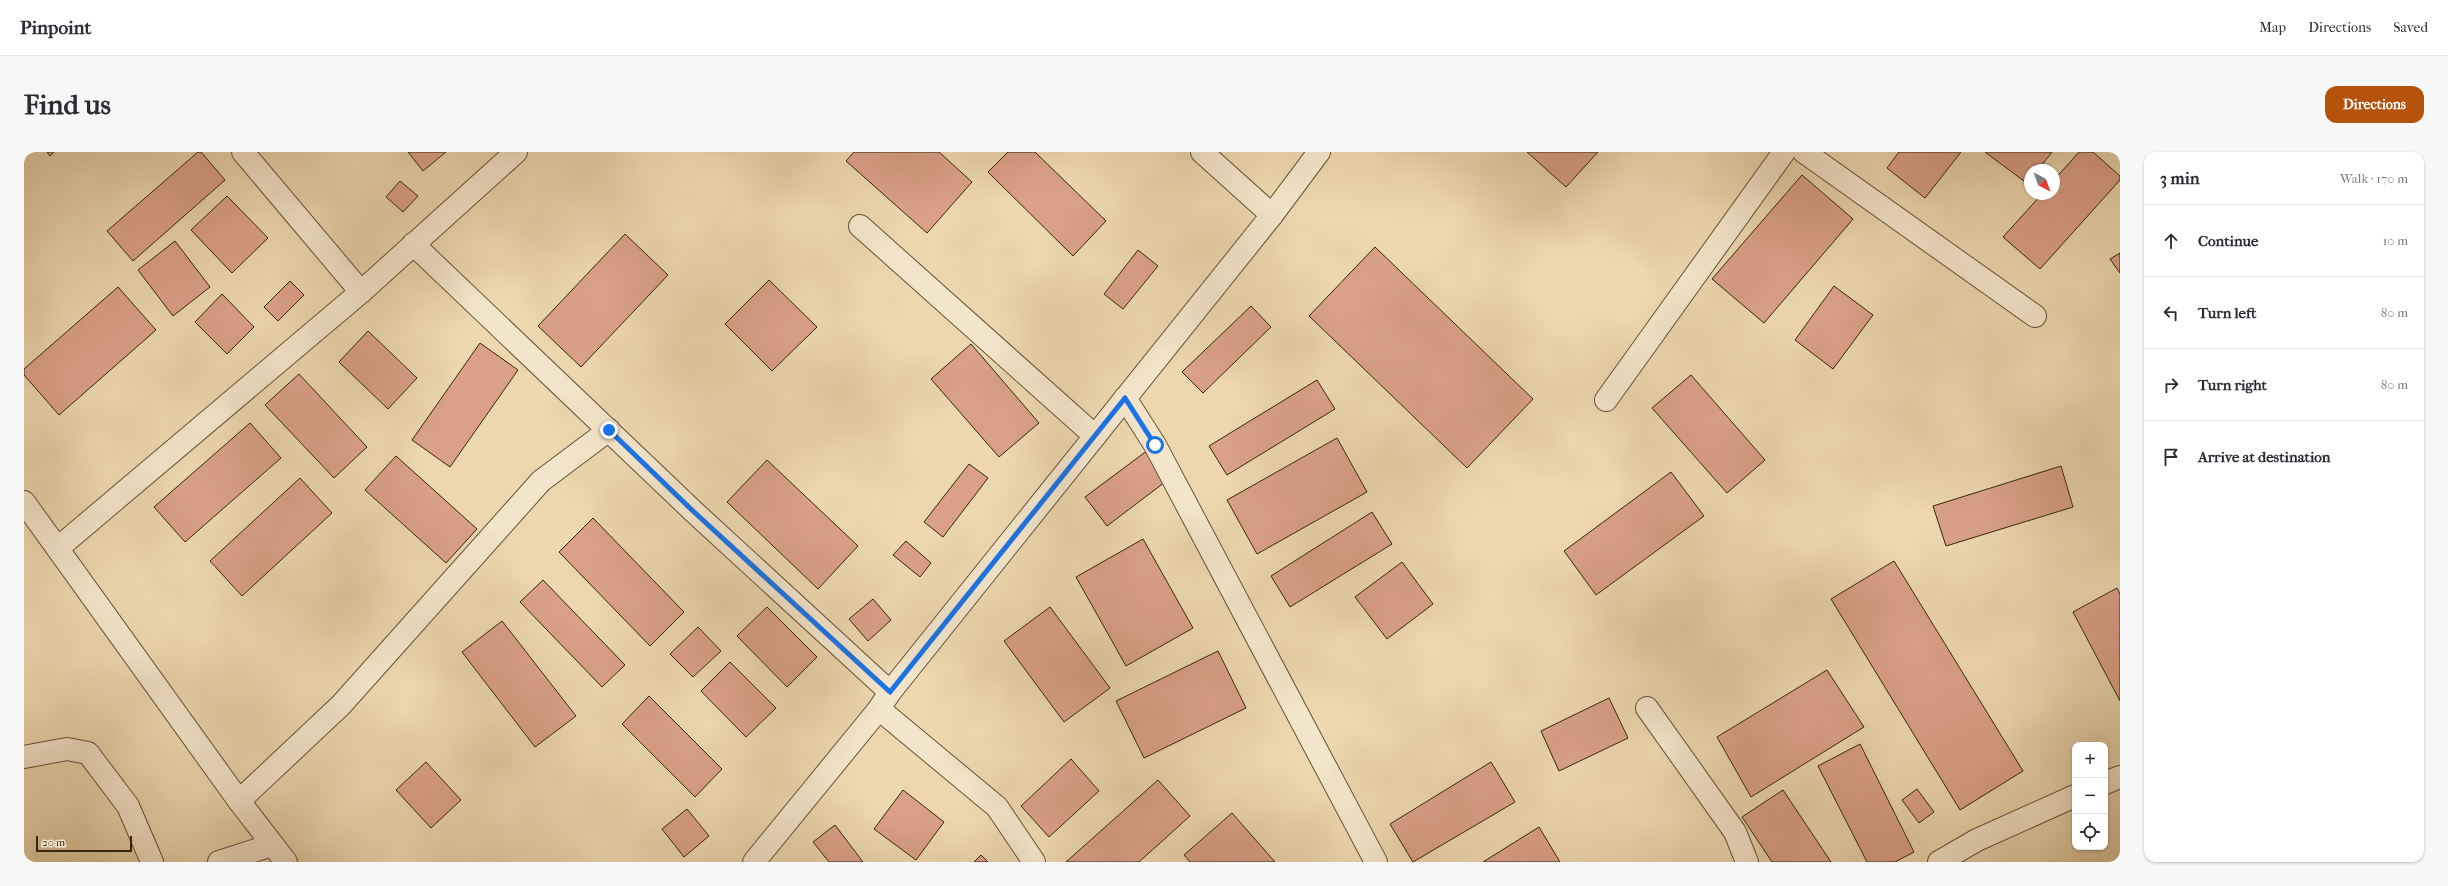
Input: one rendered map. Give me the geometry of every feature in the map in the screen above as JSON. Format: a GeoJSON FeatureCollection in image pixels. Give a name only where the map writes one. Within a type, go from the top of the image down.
{"type":"FeatureCollection","features":[{"type":"Feature","properties":{"kind":"street"},"geometry":{"type":"LineString","coordinates":[[243,152],[361,292]]}},
{"type":"Feature","properties":{"kind":"street"},"geometry":{"type":"LineString","coordinates":[[58,548],[361,292],[516,152]]}},
{"type":"Feature","properties":{"kind":"street"},"geometry":{"type":"LineString","coordinates":[[1202,152],[1272,215]]}},
{"type":"Feature","properties":{"kind":"street"},"geometry":{"type":"LineString","coordinates":[[754,862],[885,701],[1272,215],[1319,152]]}},
{"type":"Feature","properties":{"kind":"street"},"geometry":{"type":"LineString","coordinates":[[1606,400],[1784,152]]}},
{"type":"Feature","properties":{"kind":"street"},"geometry":{"type":"LineString","coordinates":[[1804,152],[2035,316]]}},
{"type":"Feature","properties":{"kind":"street"},"geometry":{"type":"LineString","coordinates":[[860,226],[1095,436]]}},
{"type":"Feature","properties":{"kind":"street"},"geometry":{"type":"LineString","coordinates":[[413,244],[609,430],[885,701],[997,807],[1034,862]]}},
{"type":"Feature","properties":{"kind":"street"},"geometry":{"type":"LineString","coordinates":[[1125,398],[1155,445],[1376,862]]}},
{"type":"Feature","properties":{"kind":"street"},"geometry":{"type":"LineString","coordinates":[[240,801],[341,705],[541,481],[609,430]]}},
{"type":"Feature","properties":{"kind":"street"},"geometry":{"type":"LineString","coordinates":[[24,502],[272,845],[286,862]]}},
{"type":"Feature","properties":{"kind":"street"},"geometry":{"type":"LineString","coordinates":[[1647,708],[1735,832],[1747,862]]}},
{"type":"Feature","properties":{"kind":"street"},"geometry":{"type":"LineString","coordinates":[[24,757],[68,749],[88,753],[128,806],[152,862]]}},
{"type":"Feature","properties":{"kind":"street"},"geometry":{"type":"LineString","coordinates":[[2108,782],[2120,776]]}},
{"type":"Feature","properties":{"kind":"street"},"geometry":{"type":"LineString","coordinates":[[1939,862],[1977,840],[2072,797]]}},
{"type":"Feature","properties":{"kind":"street"},"geometry":{"type":"LineString","coordinates":[[220,862],[272,845]]}},
{"type":"Feature","properties":{"kind":"building"},"geometry":{"type":"Polygon","coordinates":[[[47,152],[54,152],[50,156],[47,152]]]}},
{"type":"Feature","properties":{"kind":"building"},"geometry":{"type":"Polygon","coordinates":[[[198,152],[201,152],[225,180],[133,261],[107,231],[198,152]]]}},
{"type":"Feature","properties":{"kind":"building"},"geometry":{"type":"Polygon","coordinates":[[[408,152],[446,152],[423,171],[408,152]]]}},
{"type":"Feature","properties":{"kind":"building"},"geometry":{"type":"Polygon","coordinates":[[[854,152],[939,152],[972,182],[927,233],[846,161],[854,152]]]}},
{"type":"Feature","properties":{"kind":"building"},"geometry":{"type":"Polygon","coordinates":[[[1008,152],[1035,152],[1106,221],[1073,256],[988,172],[1008,152]]]}},
{"type":"Feature","properties":{"kind":"building"},"geometry":{"type":"Polygon","coordinates":[[[1527,152],[1598,152],[1566,187],[1527,152]]]}},
{"type":"Feature","properties":{"kind":"building"},"geometry":{"type":"Polygon","coordinates":[[[1899,152],[1961,152],[1925,198],[1887,168],[1899,152]]]}},
{"type":"Feature","properties":{"kind":"building"},"geometry":{"type":"Polygon","coordinates":[[[1985,152],[2052,152],[2043,164],[2024,164],[2024,181],[1985,152]]]}},
{"type":"Feature","properties":{"kind":"building"},"geometry":{"type":"Polygon","coordinates":[[[2079,152],[2093,152],[2120,176],[2120,180],[2040,269],[2003,237],[2037,200],[2060,200],[2060,173],[2079,152]]]}},
{"type":"Feature","properties":{"kind":"building"},"geometry":{"type":"Polygon","coordinates":[[[1802,175],[1853,219],[1764,323],[1712,279],[1802,175]]]}},
{"type":"Feature","properties":{"kind":"building"},"geometry":{"type":"Polygon","coordinates":[[[400,181],[418,196],[403,212],[386,197],[400,181]]]}},
{"type":"Feature","properties":{"kind":"building"},"geometry":{"type":"Polygon","coordinates":[[[227,196],[268,238],[232,273],[191,230],[227,196]]]}},
{"type":"Feature","properties":{"kind":"building"},"geometry":{"type":"Polygon","coordinates":[[[625,234],[668,275],[581,367],[538,326],[625,234]]]}},
{"type":"Feature","properties":{"kind":"building"},"geometry":{"type":"Polygon","coordinates":[[[175,241],[210,287],[173,316],[138,270],[175,241]]]}},
{"type":"Feature","properties":{"kind":"building"},"geometry":{"type":"Polygon","coordinates":[[[1375,247],[1533,399],[1467,468],[1309,316],[1375,247]]]}},
{"type":"Feature","properties":{"kind":"building"},"geometry":{"type":"Polygon","coordinates":[[[1138,250],[1158,266],[1123,309],[1104,294],[1138,250]]]}},
{"type":"Feature","properties":{"kind":"building"},"geometry":{"type":"Polygon","coordinates":[[[2120,253],[2120,273],[2110,259],[2120,253]]]}},
{"type":"Feature","properties":{"kind":"building"},"geometry":{"type":"Polygon","coordinates":[[[769,280],[817,327],[772,371],[725,324],[769,280]]]}},
{"type":"Feature","properties":{"kind":"building"},"geometry":{"type":"Polygon","coordinates":[[[290,281],[304,295],[278,321],[264,307],[290,281]]]}},
{"type":"Feature","properties":{"kind":"building"},"geometry":{"type":"Polygon","coordinates":[[[1834,286],[1873,315],[1833,369],[1795,340],[1834,286]]]}},
{"type":"Feature","properties":{"kind":"building"},"geometry":{"type":"Polygon","coordinates":[[[118,287],[156,330],[59,415],[24,375],[24,369],[118,287]]]}},
{"type":"Feature","properties":{"kind":"building"},"geometry":{"type":"Polygon","coordinates":[[[222,294],[254,327],[227,354],[195,322],[222,294]]]}},
{"type":"Feature","properties":{"kind":"building"},"geometry":{"type":"Polygon","coordinates":[[[1251,306],[1271,327],[1203,393],[1182,372],[1251,306]]]}},
{"type":"Feature","properties":{"kind":"building"},"geometry":{"type":"Polygon","coordinates":[[[368,331],[417,378],[388,409],[339,362],[368,331]]]}},
{"type":"Feature","properties":{"kind":"building"},"geometry":{"type":"Polygon","coordinates":[[[480,343],[518,370],[450,467],[412,440],[480,343]]]}},
{"type":"Feature","properties":{"kind":"building"},"geometry":{"type":"Polygon","coordinates":[[[971,344],[1039,423],[999,457],[931,379],[971,344]]]}},
{"type":"Feature","properties":{"kind":"building"},"geometry":{"type":"Polygon","coordinates":[[[299,374],[367,447],[334,478],[265,405],[299,374]]]}},
{"type":"Feature","properties":{"kind":"building"},"geometry":{"type":"Polygon","coordinates":[[[1691,375],[1765,460],[1727,493],[1652,408],[1691,375]]]}},
{"type":"Feature","properties":{"kind":"building"},"geometry":{"type":"Polygon","coordinates":[[[1317,380],[1335,409],[1227,475],[1209,446],[1317,380]]]}},
{"type":"Feature","properties":{"kind":"building"},"geometry":{"type":"Polygon","coordinates":[[[250,423],[281,458],[185,542],[154,507],[250,423]]]}},
{"type":"Feature","properties":{"kind":"building"},"geometry":{"type":"Polygon","coordinates":[[[1337,438],[1367,492],[1257,554],[1227,500],[1337,438]]]}},
{"type":"Feature","properties":{"kind":"building"},"geometry":{"type":"Polygon","coordinates":[[[1148,450],[1169,479],[1107,526],[1085,497],[1148,450]]]}},
{"type":"Feature","properties":{"kind":"building"},"geometry":{"type":"Polygon","coordinates":[[[396,456],[477,529],[446,563],[365,490],[396,456]]]}},
{"type":"Feature","properties":{"kind":"building"},"geometry":{"type":"Polygon","coordinates":[[[767,460],[858,546],[818,589],[727,502],[767,460]]]}},
{"type":"Feature","properties":{"kind":"building"},"geometry":{"type":"Polygon","coordinates":[[[969,464],[988,478],[943,537],[924,522],[969,464]]]}},
{"type":"Feature","properties":{"kind":"building"},"geometry":{"type":"Polygon","coordinates":[[[2061,466],[2073,507],[1946,546],[1933,506],[2061,466]]]}},
{"type":"Feature","properties":{"kind":"building"},"geometry":{"type":"Polygon","coordinates":[[[1671,472],[1704,516],[1596,595],[1564,551],[1671,472]]]}},
{"type":"Feature","properties":{"kind":"building"},"geometry":{"type":"Polygon","coordinates":[[[300,478],[332,513],[242,596],[210,561],[300,478]]]}},
{"type":"Feature","properties":{"kind":"building"},"geometry":{"type":"Polygon","coordinates":[[[1372,512],[1392,544],[1290,607],[1271,576],[1372,512]]]}},
{"type":"Feature","properties":{"kind":"building"},"geometry":{"type":"Polygon","coordinates":[[[593,518],[684,612],[650,646],[559,552],[593,518]]]}},
{"type":"Feature","properties":{"kind":"building"},"geometry":{"type":"Polygon","coordinates":[[[1143,539],[1193,628],[1126,666],[1076,577],[1143,539]]]}},
{"type":"Feature","properties":{"kind":"building"},"geometry":{"type":"Polygon","coordinates":[[[906,541],[931,563],[920,577],[893,555],[906,541]]]}},
{"type":"Feature","properties":{"kind":"building"},"geometry":{"type":"Polygon","coordinates":[[[1894,561],[2023,771],[1960,810],[1831,599],[1894,561]]]}},
{"type":"Feature","properties":{"kind":"building"},"geometry":{"type":"Polygon","coordinates":[[[1402,562],[1433,604],[1387,639],[1355,597],[1402,562]]]}},
{"type":"Feature","properties":{"kind":"building"},"geometry":{"type":"Polygon","coordinates":[[[543,580],[625,665],[602,687],[520,602],[543,580]]]}},
{"type":"Feature","properties":{"kind":"building"},"geometry":{"type":"Polygon","coordinates":[[[2117,588],[2120,594],[2120,701],[2073,612],[2117,588]]]}},
{"type":"Feature","properties":{"kind":"building"},"geometry":{"type":"Polygon","coordinates":[[[873,599],[891,620],[868,641],[849,619],[873,599]]]}},
{"type":"Feature","properties":{"kind":"building"},"geometry":{"type":"Polygon","coordinates":[[[767,607],[817,657],[787,687],[737,636],[767,607]]]}},
{"type":"Feature","properties":{"kind":"building"},"geometry":{"type":"Polygon","coordinates":[[[1050,607],[1110,688],[1064,722],[1004,641],[1050,607]]]}},
{"type":"Feature","properties":{"kind":"building"},"geometry":{"type":"Polygon","coordinates":[[[502,621],[576,716],[535,747],[462,652],[502,621]]]}},
{"type":"Feature","properties":{"kind":"building"},"geometry":{"type":"Polygon","coordinates":[[[698,627],[721,651],[693,677],[670,654],[698,627]]]}},
{"type":"Feature","properties":{"kind":"building"},"geometry":{"type":"Polygon","coordinates":[[[1218,651],[1246,708],[1144,758],[1116,701],[1218,651]]]}},
{"type":"Feature","properties":{"kind":"building"},"geometry":{"type":"Polygon","coordinates":[[[730,662],[776,708],[746,737],[701,691],[730,662]]]}},
{"type":"Feature","properties":{"kind":"building"},"geometry":{"type":"Polygon","coordinates":[[[1827,670],[1864,727],[1751,797],[1717,737],[1827,670]]]}},
{"type":"Feature","properties":{"kind":"building"},"geometry":{"type":"Polygon","coordinates":[[[649,696],[722,769],[695,797],[622,724],[649,696]]]}},
{"type":"Feature","properties":{"kind":"building"},"geometry":{"type":"Polygon","coordinates":[[[1609,698],[1628,738],[1559,771],[1541,731],[1609,698]]]}},
{"type":"Feature","properties":{"kind":"building"},"geometry":{"type":"Polygon","coordinates":[[[1860,744],[1914,852],[1895,862],[1867,862],[1818,766],[1860,744]]]}},
{"type":"Feature","properties":{"kind":"building"},"geometry":{"type":"Polygon","coordinates":[[[1071,759],[1099,791],[1049,837],[1021,806],[1071,759]]]}},
{"type":"Feature","properties":{"kind":"building"},"geometry":{"type":"Polygon","coordinates":[[[426,762],[461,800],[431,828],[396,790],[426,762]]]}},
{"type":"Feature","properties":{"kind":"building"},"geometry":{"type":"Polygon","coordinates":[[[1491,762],[1515,802],[1413,862],[1390,824],[1491,762]]]}},
{"type":"Feature","properties":{"kind":"building"},"geometry":{"type":"Polygon","coordinates":[[[1158,780],[1190,816],[1139,862],[1066,862],[1158,780]]]}},
{"type":"Feature","properties":{"kind":"building"},"geometry":{"type":"Polygon","coordinates":[[[1917,789],[1934,812],[1919,823],[1902,800],[1917,789]]]}},
{"type":"Feature","properties":{"kind":"building"},"geometry":{"type":"Polygon","coordinates":[[[903,790],[944,822],[916,860],[874,829],[903,790]]]}},
{"type":"Feature","properties":{"kind":"building"},"geometry":{"type":"Polygon","coordinates":[[[1783,790],[1831,862],[1772,862],[1742,817],[1783,790]]]}},
{"type":"Feature","properties":{"kind":"building"},"geometry":{"type":"Polygon","coordinates":[[[687,809],[709,836],[684,857],[662,829],[687,809]]]}},
{"type":"Feature","properties":{"kind":"building"},"geometry":{"type":"Polygon","coordinates":[[[1232,813],[1275,862],[1190,862],[1184,855],[1232,813]]]}},
{"type":"Feature","properties":{"kind":"building"},"geometry":{"type":"Polygon","coordinates":[[[835,825],[863,862],[829,862],[813,842],[835,825]]]}},
{"type":"Feature","properties":{"kind":"building"},"geometry":{"type":"Polygon","coordinates":[[[1539,827],[1560,862],[1483,862],[1539,827]]]}},
{"type":"Feature","properties":{"kind":"building"},"geometry":{"type":"Polygon","coordinates":[[[981,855],[988,862],[974,862],[981,855]]]}},
{"type":"Feature","properties":{"kind":"route"},"geometry":{"type":"LineString","coordinates":[[609,430],[693,511],[890,692],[1125,398],[1155,445]]}}]}
